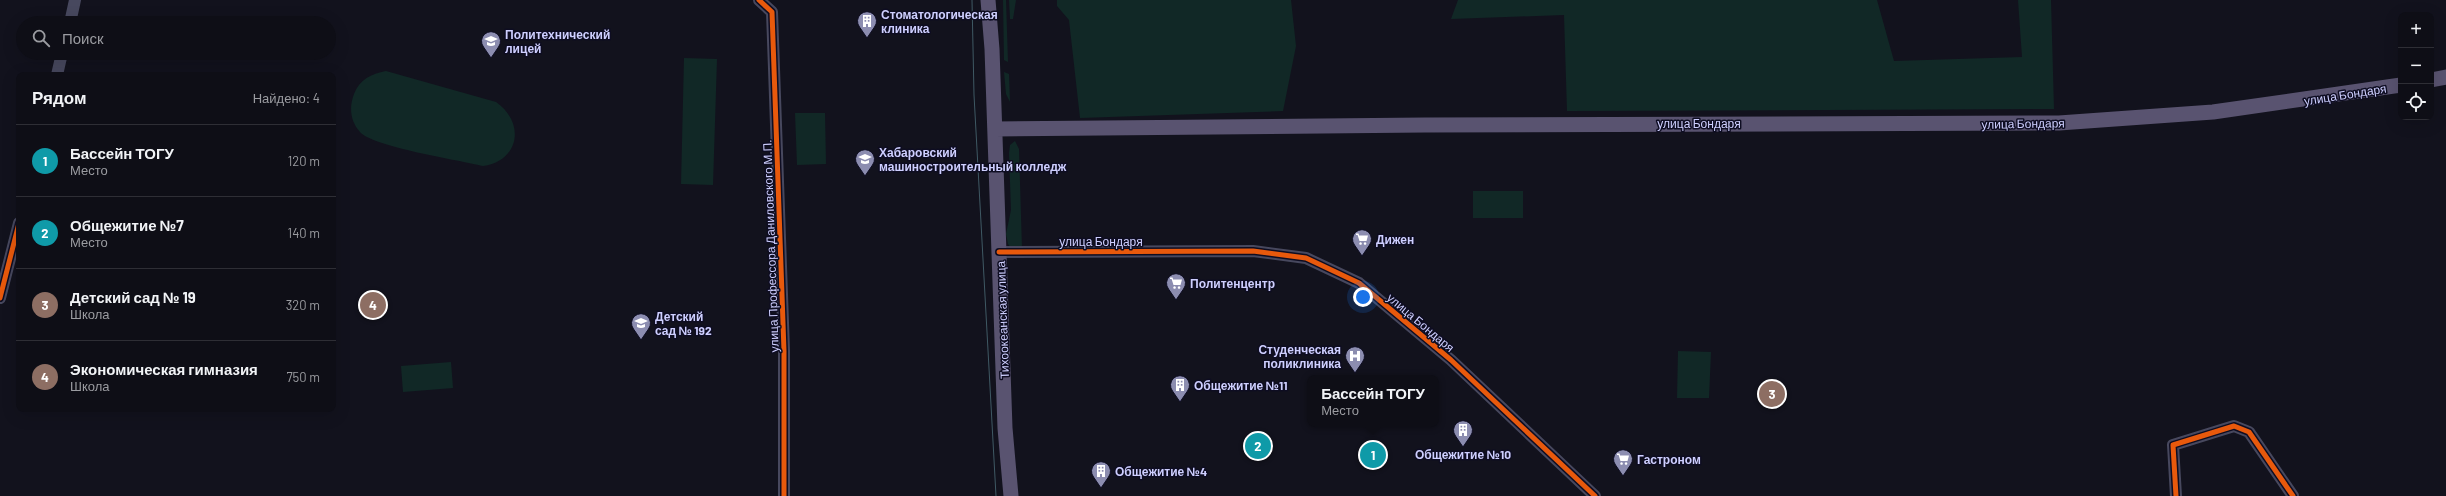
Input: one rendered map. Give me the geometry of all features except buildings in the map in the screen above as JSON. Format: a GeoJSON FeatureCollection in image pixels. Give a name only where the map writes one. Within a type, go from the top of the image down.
{"type":"FeatureCollection","features":[{"type":"Feature","properties":{"kind":"main road","name":"Тихоокеанская улица"},"geometry":{"type":"LineString","coordinates":[[988,0],[995,129],[1005,428],[1011,496]]}},
{"type":"Feature","properties":{"kind":"main road"},"geometry":{"type":"LineString","coordinates":[[2434,79],[2446,77]]}},
{"type":"Feature","properties":{"kind":"main road","name":"улица Бондаря"},"geometry":{"type":"LineString","coordinates":[[995,129],[1440,124],[2059,123],[2213,112],[2398,85]]}},
{"type":"Feature","properties":{"kind":"street"},"geometry":{"type":"LineString","coordinates":[[72,16],[75,0]]}},
{"type":"Feature","properties":{"kind":"street","name":"улица Профессора Даниловского М.П."},"geometry":{"type":"LineString","coordinates":[[759,0],[772,12],[784,351],[784,496]]}},
{"type":"Feature","properties":{"kind":"street"},"geometry":{"type":"LineString","coordinates":[[57,72],[60,60]]}},
{"type":"Feature","properties":{"kind":"street"},"geometry":{"type":"LineString","coordinates":[[0,298],[16,235]]}},
{"type":"Feature","properties":{"kind":"street","name":"улица Бондаря"},"geometry":{"type":"LineString","coordinates":[[999,252],[1253,251],[1306,258],[1359,282],[1451,360],[1595,496]]}},
{"type":"Feature","properties":{"kind":"street"},"geometry":{"type":"LineString","coordinates":[[2176,496],[2173,445],[2234,426],[2249,432],[2293,496]]}},
{"type":"Feature","properties":{"kind":"green space"},"geometry":{"type":"Polygon","coordinates":[[[1003,0],[1006,0],[1008,62],[1004,60],[1003,0]]]}},
{"type":"Feature","properties":{"kind":"green space"},"geometry":{"type":"Polygon","coordinates":[[[1009,0],[1016,0],[1013,19],[1010,19],[1009,0]]]}},
{"type":"Feature","properties":{"kind":"green space"},"geometry":{"type":"Polygon","coordinates":[[[1057,0],[1291,0],[1296,46],[1283,111],[1080,118],[1069,20],[1057,6],[1057,0]]]}},
{"type":"Feature","properties":{"kind":"green space"},"geometry":{"type":"Polygon","coordinates":[[[1458,0],[1877,0],[1894,61],[2022,57],[2018,0],[2051,0],[2054,109],[1567,111],[1564,15],[1451,19],[1458,0]]]}},
{"type":"Feature","properties":{"kind":"green space"},"geometry":{"type":"Polygon","coordinates":[[[684,58],[717,59],[713,185],[681,184],[684,58]]]}},
{"type":"Feature","properties":{"kind":"green space"},"geometry":{"type":"Polygon","coordinates":[[[386,71],[496,102],[506,111],[512,120],[515,130],[511,149],[504,157],[495,163],[483,166],[398,148],[368,138],[360,132],[352,119],[352,99],[359,84],[371,76],[386,71]]]}},
{"type":"Feature","properties":{"kind":"green space"},"geometry":{"type":"Polygon","coordinates":[[[1004,72],[1009,74],[1010,102],[1006,94],[1004,72]]]}},
{"type":"Feature","properties":{"kind":"green space"},"geometry":{"type":"Polygon","coordinates":[[[795,113],[825,113],[826,164],[797,165],[795,113]]]}},
{"type":"Feature","properties":{"kind":"green space"},"geometry":{"type":"Polygon","coordinates":[[[1015,141],[1019,149],[1022,249],[1011,248],[1008,244],[1006,234],[1011,210],[1009,153],[1010,145],[1015,141]]]}},
{"type":"Feature","properties":{"kind":"green space"},"geometry":{"type":"Polygon","coordinates":[[[1473,191],[1523,191],[1523,218],[1473,218],[1473,191]]]}},
{"type":"Feature","properties":{"kind":"green space"},"geometry":{"type":"Polygon","coordinates":[[[1678,351],[1711,352],[1709,398],[1677,398],[1678,351]]]}},
{"type":"Feature","properties":{"kind":"green space"},"geometry":{"type":"Polygon","coordinates":[[[451,362],[453,388],[403,392],[401,366],[451,362]]]}},
{"type":"Feature","properties":{"kind":"tram line"},"geometry":{"type":"LineString","coordinates":[[972,0],[974,95],[996,496]]}},
{"type":"Feature","properties":{"kind":"cycle path"},"geometry":{"type":"LineString","coordinates":[[759,0],[772,12],[784,351],[784,496]]}},
{"type":"Feature","properties":{"kind":"cycle path"},"geometry":{"type":"LineString","coordinates":[[0,298],[16,235]]}},
{"type":"Feature","properties":{"kind":"cycle path"},"geometry":{"type":"LineString","coordinates":[[999,252],[1253,251],[1306,258],[1359,283],[1451,360],[1595,496]]}},
{"type":"Feature","properties":{"kind":"cycle path"},"geometry":{"type":"LineString","coordinates":[[2176,496],[2173,445],[2234,426],[2249,432],[2293,496]]}},
{"type":"Feature","properties":{"kind":"place","name":"Стоматологическая клиника"},"geometry":{"type":"Point","coordinates":[867,38]}},
{"type":"Feature","properties":{"kind":"place","name":"Политехнический лицей"},"geometry":{"type":"Point","coordinates":[491,58]}},
{"type":"Feature","properties":{"kind":"place","name":"Хабаровский машиностроительный колледж"},"geometry":{"type":"Point","coordinates":[865,176]}},
{"type":"Feature","properties":{"kind":"place","name":"Дижен"},"geometry":{"type":"Point","coordinates":[1362,256]}},
{"type":"Feature","properties":{"kind":"place","name":"Политенцентр"},"geometry":{"type":"Point","coordinates":[1176,300]}},
{"type":"Feature","properties":{"kind":"place","name":"Экономическая гимназия"},"geometry":{"type":"Point","coordinates":[373,305]}},
{"type":"Feature","properties":{"kind":"place","name":"Детский сад № 192"},"geometry":{"type":"Point","coordinates":[641,340]}},
{"type":"Feature","properties":{"kind":"place","name":"Студенческая поликлиника"},"geometry":{"type":"Point","coordinates":[1355,373]}},
{"type":"Feature","properties":{"kind":"place","name":"Детский сад № 19"},"geometry":{"type":"Point","coordinates":[1772,394]}},
{"type":"Feature","properties":{"kind":"place","name":"Общежитие №11"},"geometry":{"type":"Point","coordinates":[1180,402]}},
{"type":"Feature","properties":{"kind":"place","name":"Общежитие №7"},"geometry":{"type":"Point","coordinates":[1258,446]}},
{"type":"Feature","properties":{"kind":"place","name":"Общежитие №10"},"geometry":{"type":"Point","coordinates":[1463,447]}},
{"type":"Feature","properties":{"kind":"place","name":"Бассейн ТОГУ"},"geometry":{"type":"Point","coordinates":[1373,455]}},
{"type":"Feature","properties":{"kind":"place","name":"Гастроном"},"geometry":{"type":"Point","coordinates":[1623,476]}},
{"type":"Feature","properties":{"kind":"place","name":"Общежитие №4"},"geometry":{"type":"Point","coordinates":[1101,488]}}]}
